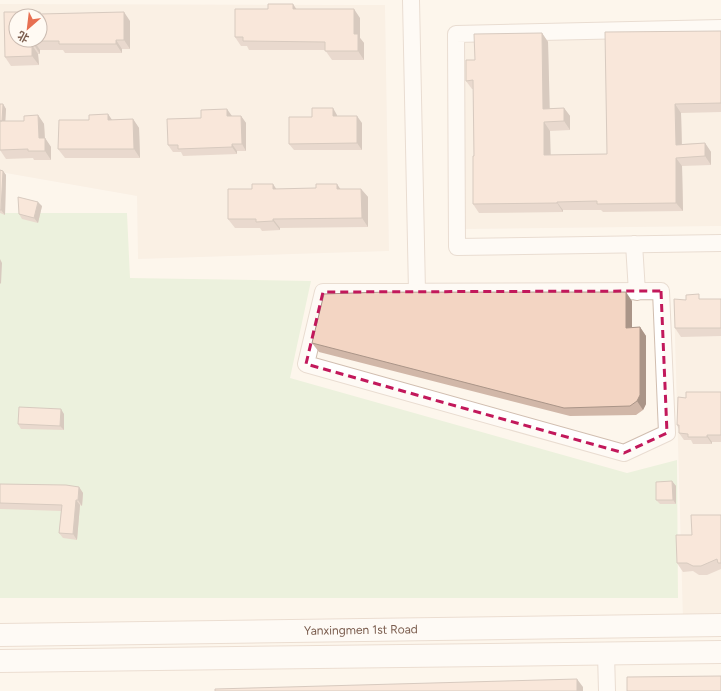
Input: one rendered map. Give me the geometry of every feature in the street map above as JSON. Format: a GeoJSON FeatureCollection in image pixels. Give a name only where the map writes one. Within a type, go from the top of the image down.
{"type":"FeatureCollection","features":[{"type":"Feature","properties":{"kind":"street"},"geometry":{"type":"LineString","coordinates":[[411,0],[417,292]]}},
{"type":"Feature","properties":{"kind":"street"},"geometry":{"type":"LineString","coordinates":[[721,28],[456,34],[457,246],[721,243]]}},
{"type":"Feature","properties":{"kind":"street"},"geometry":{"type":"LineString","coordinates":[[634,244],[637,292]]}},
{"type":"Feature","properties":{"kind":"street"},"geometry":{"type":"LineString","coordinates":[[661,291],[667,433],[624,453],[306,364],[323,292],[417,292],[661,291]]}},
{"type":"Feature","properties":{"kind":"street","name":"Yanxingmen 1st Road"},"geometry":{"type":"LineString","coordinates":[[0,635],[721,625]]}},
{"type":"Feature","properties":{"kind":"street"},"geometry":{"type":"LineString","coordinates":[[0,661],[721,652]]}},
{"type":"Feature","properties":{"kind":"street"},"geometry":{"type":"LineString","coordinates":[[606,653],[607,691]]}},
{"type":"Feature","properties":{"kind":"highlighted area"},"geometry":{"type":"Polygon","coordinates":[[[661,291],[667,433],[624,453],[306,364],[323,292],[661,291]]]}},
{"type":"Feature","properties":{"kind":"shaded area"},"geometry":{"type":"Polygon","coordinates":[[[0,4],[385,5],[389,251],[138,259],[137,196],[0,172],[0,4]]]}},
{"type":"Feature","properties":{"kind":"shaded area"},"geometry":{"type":"Polygon","coordinates":[[[721,35],[721,226],[464,229],[461,38],[721,35]]]}},
{"type":"Feature","properties":{"kind":"shaded area"},"geometry":{"type":"Polygon","coordinates":[[[721,302],[721,620],[683,620],[674,303],[721,302]]]}},
{"type":"Feature","properties":{"kind":"green space"},"geometry":{"type":"Polygon","coordinates":[[[0,213],[127,213],[130,278],[311,281],[290,378],[627,473],[677,460],[678,598],[0,598],[0,213]]]}},
{"type":"Feature","properties":{"kind":"building"},"geometry":{"type":"Polygon","coordinates":[[[268,4],[293,4],[293,9],[354,9],[354,34],[358,34],[358,51],[325,51],[325,42],[243,41],[243,37],[235,37],[235,9],[268,9],[268,4]]]}},
{"type":"Feature","properties":{"kind":"building"},"geometry":{"type":"Polygon","coordinates":[[[4,12],[8,12],[8,48],[32,48],[32,56],[5,57],[4,12]]]}},
{"type":"Feature","properties":{"kind":"building"},"geometry":{"type":"Polygon","coordinates":[[[124,12],[124,40],[116,40],[116,44],[59,44],[59,41],[48,41],[48,14],[124,12]]]}},
{"type":"Feature","properties":{"kind":"building"},"geometry":{"type":"Polygon","coordinates":[[[721,31],[721,103],[675,104],[676,145],[705,143],[705,156],[676,158],[676,203],[597,204],[597,201],[473,204],[473,80],[466,81],[466,60],[475,60],[474,34],[542,33],[543,109],[564,108],[564,121],[544,122],[544,155],[607,154],[605,32],[721,31]]]}},
{"type":"Feature","properties":{"kind":"building"},"geometry":{"type":"Polygon","coordinates":[[[0,104],[3,104],[2,121],[0,121],[0,104]]]}},
{"type":"Feature","properties":{"kind":"building"},"geometry":{"type":"Polygon","coordinates":[[[312,108],[333,108],[333,116],[357,116],[357,143],[289,144],[289,117],[312,117],[312,108]]]}},
{"type":"Feature","properties":{"kind":"building"},"geometry":{"type":"Polygon","coordinates":[[[227,109],[227,116],[241,116],[242,144],[232,144],[232,147],[178,149],[178,145],[168,145],[167,119],[201,118],[201,110],[227,109]]]}},
{"type":"Feature","properties":{"kind":"building"},"geometry":{"type":"Polygon","coordinates":[[[108,114],[108,120],[133,119],[134,149],[58,149],[59,120],[89,120],[89,115],[108,114]]]}},
{"type":"Feature","properties":{"kind":"building"},"geometry":{"type":"Polygon","coordinates":[[[38,115],[39,138],[45,138],[45,151],[28,151],[28,149],[0,150],[0,121],[24,121],[24,116],[38,115]]]}},
{"type":"Feature","properties":{"kind":"building"},"geometry":{"type":"Polygon","coordinates":[[[0,170],[3,171],[1,210],[0,210],[0,170]]]}},
{"type":"Feature","properties":{"kind":"building"},"geometry":{"type":"Polygon","coordinates":[[[252,184],[273,184],[273,189],[316,188],[316,184],[337,184],[337,189],[361,189],[362,218],[273,219],[273,221],[256,222],[256,219],[228,219],[228,189],[252,189],[252,184]]]}},
{"type":"Feature","properties":{"kind":"building"},"geometry":{"type":"Polygon","coordinates":[[[18,197],[38,202],[34,218],[19,214],[18,197]]]}},
{"type":"Feature","properties":{"kind":"building"},"geometry":{"type":"Polygon","coordinates":[[[383,292],[626,292],[626,328],[640,327],[640,395],[637,401],[630,406],[564,408],[312,343],[324,294],[383,292]]]}},
{"type":"Feature","properties":{"kind":"building"},"geometry":{"type":"Polygon","coordinates":[[[699,294],[699,299],[721,299],[721,328],[675,328],[674,299],[686,300],[686,295],[699,294]]]}},
{"type":"Feature","properties":{"kind":"building"},"geometry":{"type":"Polygon","coordinates":[[[686,392],[721,392],[721,435],[688,437],[688,434],[679,433],[679,425],[677,425],[678,397],[686,398],[686,392]]]}},
{"type":"Feature","properties":{"kind":"building"},"geometry":{"type":"Polygon","coordinates":[[[19,407],[61,409],[60,426],[18,424],[19,407]]]}},
{"type":"Feature","properties":{"kind":"building"},"geometry":{"type":"Polygon","coordinates":[[[672,481],[673,500],[656,500],[656,482],[672,481]]]}},
{"type":"Feature","properties":{"kind":"building"},"geometry":{"type":"Polygon","coordinates":[[[0,484],[66,485],[79,487],[78,500],[76,500],[73,534],[59,533],[62,505],[0,503],[0,484]]]}},
{"type":"Feature","properties":{"kind":"building"},"geometry":{"type":"Polygon","coordinates":[[[691,515],[721,515],[721,563],[718,563],[717,559],[701,566],[693,566],[687,563],[677,563],[676,535],[692,535],[691,515]]]}},
{"type":"Feature","properties":{"kind":"building"},"geometry":{"type":"Polygon","coordinates":[[[721,676],[721,691],[627,691],[627,677],[721,676]]]}},
{"type":"Feature","properties":{"kind":"building"},"geometry":{"type":"Polygon","coordinates":[[[577,679],[577,691],[215,691],[215,689],[577,679]]]}}]}
